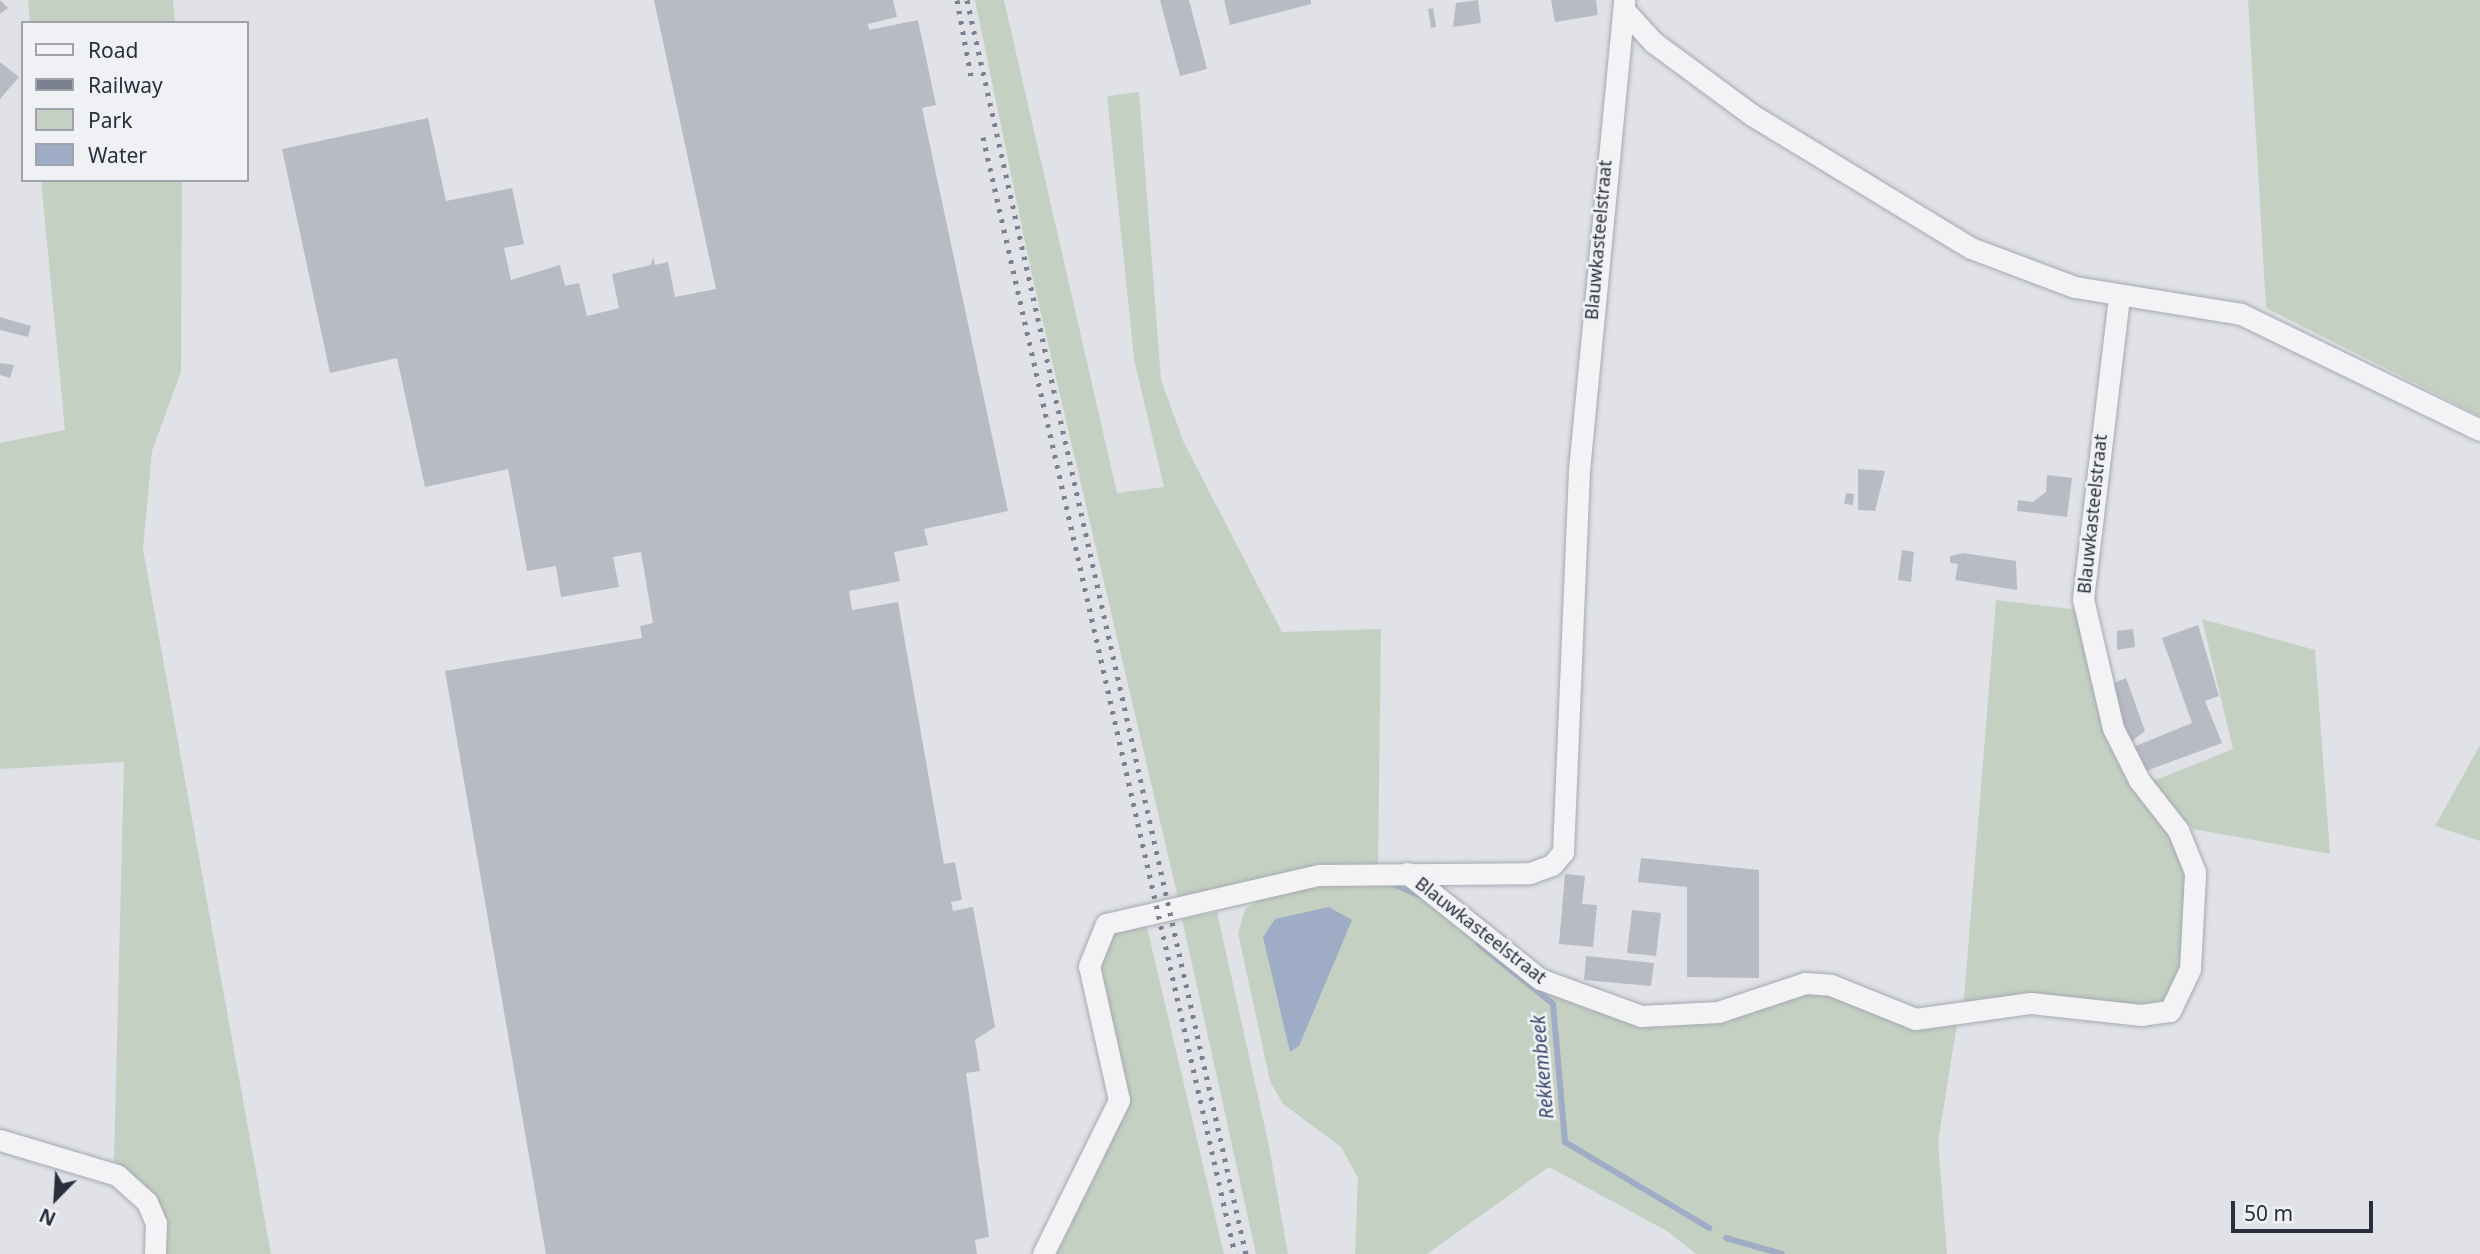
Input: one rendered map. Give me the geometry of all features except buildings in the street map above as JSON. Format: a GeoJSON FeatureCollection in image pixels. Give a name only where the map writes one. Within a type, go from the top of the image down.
{"type":"FeatureCollection","features":[{"type":"Feature","properties":{"kind":"street","name":"Blauwkasteelstraat"},"geometry":{"type":"LineString","coordinates":[[1625,5],[1701,80],[1930,228],[2025,271],[2119,297],[2173,298],[2241,314],[2480,430]]}},
{"type":"Feature","properties":{"kind":"street","name":"Blauwkasteelstraat"},"geometry":{"type":"LineString","coordinates":[[1044,1254],[1119,1100],[1089,966],[1099,931],[1130,914],[1319,875],[1530,873],[1552,865],[1568,837],[1579,470],[1605,162],[1625,5]]}},
{"type":"Feature","properties":{"kind":"street","name":"Blauwkasteelstraat"},"geometry":{"type":"LineString","coordinates":[[1407,873],[1540,979],[1641,1016],[1718,1012],[1805,983],[1831,985],[1915,1019],[2031,1003],[2141,1015],[2170,1011],[2185,991],[2190,969],[2194,872],[2178,830],[2139,780],[2118,740],[2091,653],[2083,599],[2119,297]]}},
{"type":"Feature","properties":{"kind":"street"},"geometry":{"type":"LineString","coordinates":[[0,1140],[117,1175],[146,1202],[156,1223],[155,1254]]}},
{"type":"Feature","properties":{"kind":"green space"},"geometry":{"type":"Polygon","coordinates":[[[28,0],[173,0],[175,21],[30,21],[28,0]]]}},
{"type":"Feature","properties":{"kind":"green space"},"geometry":{"type":"Polygon","coordinates":[[[975,0],[1004,0],[1117,493],[1164,487],[1134,359],[1107,96],[1139,92],[1161,380],[1184,443],[1282,632],[1381,629],[1378,867],[1178,898],[1031,271],[975,0]]]}},
{"type":"Feature","properties":{"kind":"green space"},"geometry":{"type":"Polygon","coordinates":[[[2248,0],[2480,0],[2480,416],[2266,308],[2248,0]]]}},
{"type":"Feature","properties":{"kind":"green space"},"geometry":{"type":"Polygon","coordinates":[[[41,182],[182,182],[181,372],[152,451],[143,549],[271,1254],[164,1254],[152,1197],[114,1161],[124,762],[0,769],[0,443],[65,430],[41,182]]]}},
{"type":"Feature","properties":{"kind":"green space"},"geometry":{"type":"Polygon","coordinates":[[[1996,600],[2079,610],[2081,632],[2189,869],[2186,968],[2161,1011],[1963,1011],[1996,600]]]}},
{"type":"Feature","properties":{"kind":"green space"},"geometry":{"type":"Polygon","coordinates":[[[2202,619],[2315,650],[2330,854],[2193,829],[2148,783],[2233,749],[2202,619]]]}},
{"type":"Feature","properties":{"kind":"green space"},"geometry":{"type":"Polygon","coordinates":[[[2480,745],[2480,841],[2435,826],[2480,745]]]}},
{"type":"Feature","properties":{"kind":"green space"},"geometry":{"type":"Polygon","coordinates":[[[1402,878],[1554,995],[1592,1011],[1684,1025],[1811,987],[1931,1026],[1957,1024],[1938,1142],[1947,1254],[1696,1254],[1667,1231],[1549,1167],[1427,1254],[1355,1254],[1358,1178],[1341,1147],[1283,1104],[1270,1081],[1238,933],[1245,909],[1272,891],[1402,878]]]}},
{"type":"Feature","properties":{"kind":"green space"},"geometry":{"type":"Polygon","coordinates":[[[1217,912],[1268,1141],[1288,1254],[1256,1254],[1182,919],[1217,912]]]}},
{"type":"Feature","properties":{"kind":"green space"},"geometry":{"type":"Polygon","coordinates":[[[1145,919],[1224,1254],[1051,1254],[1122,1099],[1094,970],[1110,931],[1145,919]]]}},
{"type":"Feature","properties":{"kind":"water"},"geometry":{"type":"Polygon","coordinates":[[[1329,907],[1352,920],[1299,1046],[1290,1052],[1263,937],[1275,919],[1329,907]]]}},
{"type":"Feature","properties":{"kind":"waterway","name":"Rekkembeek"},"geometry":{"type":"LineString","coordinates":[[1391,883],[1419,895]]}},
{"type":"Feature","properties":{"kind":"waterway","name":"Rekkembeek"},"geometry":{"type":"LineString","coordinates":[[1479,944],[1553,1004],[1565,1142],[1709,1228]]}},
{"type":"Feature","properties":{"kind":"waterway","name":"Rekkembeek"},"geometry":{"type":"LineString","coordinates":[[1726,1238],[1782,1254]]}},
{"type":"Feature","properties":{"kind":"railway"},"geometry":{"type":"LineString","coordinates":[[957,0],[972,82]]}},
{"type":"Feature","properties":{"kind":"railway"},"geometry":{"type":"LineString","coordinates":[[967,0],[1246,1254]]}},
{"type":"Feature","properties":{"kind":"railway"},"geometry":{"type":"LineString","coordinates":[[983,137],[1235,1254]]}}]}
